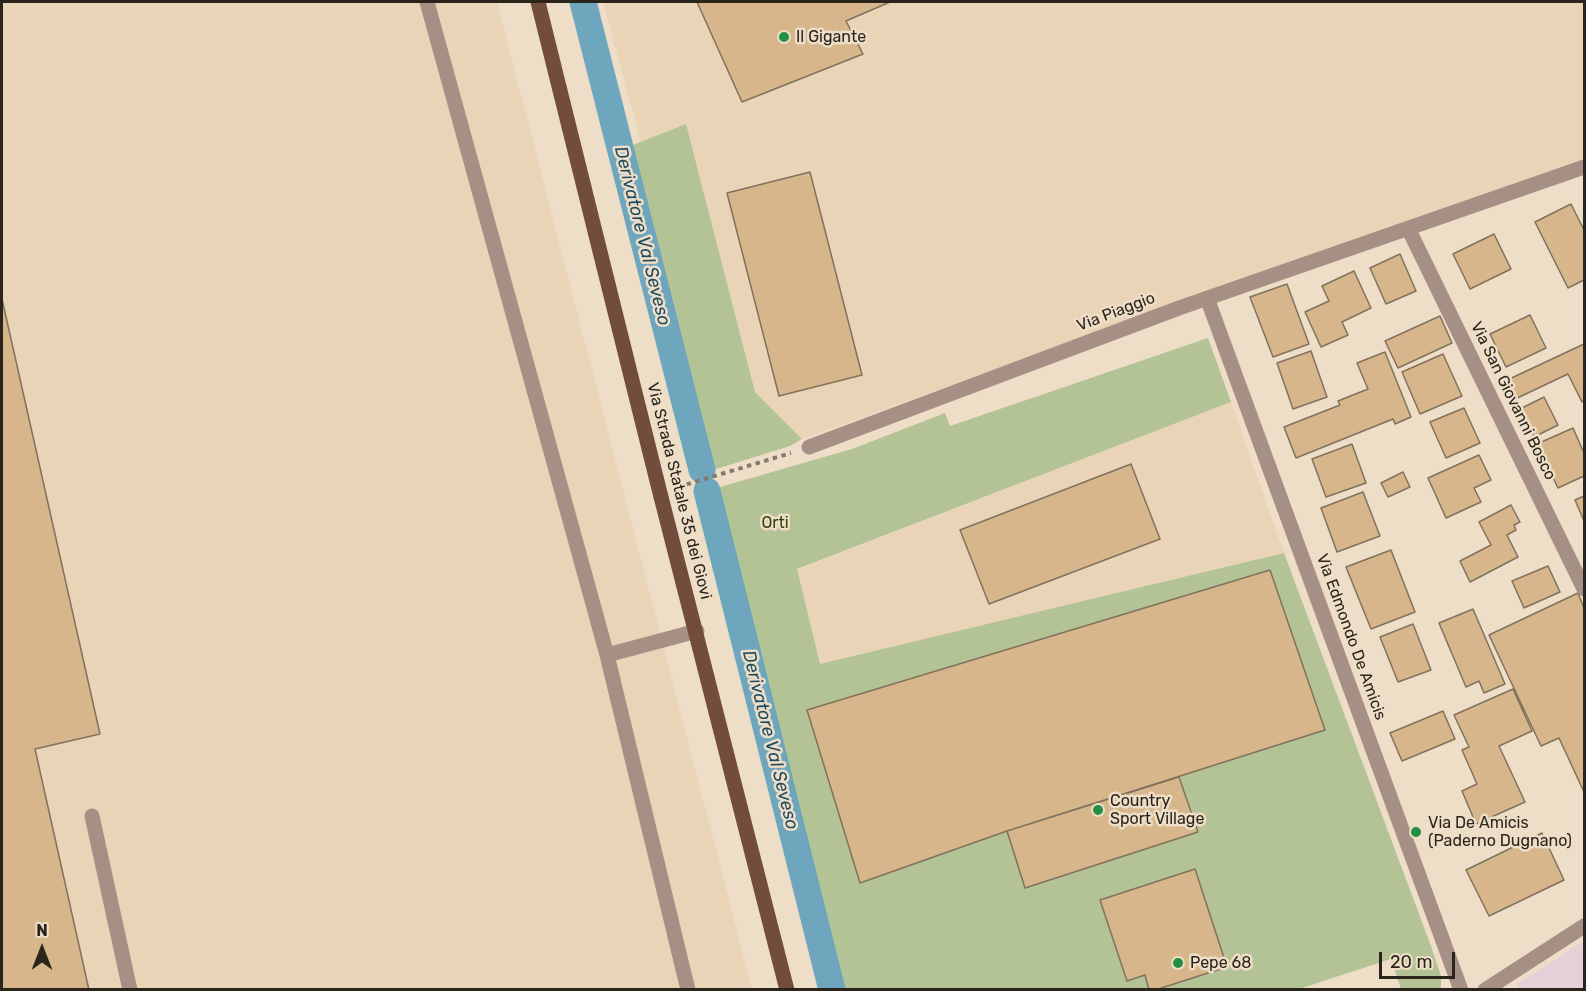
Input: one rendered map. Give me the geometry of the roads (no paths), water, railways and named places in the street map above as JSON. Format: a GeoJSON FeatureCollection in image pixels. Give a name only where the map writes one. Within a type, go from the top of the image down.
{"type":"FeatureCollection","features":[{"type":"Feature","properties":{"kind":"main road","name":"Via Strada Statale 35 dei Giovi"},"geometry":{"type":"LineString","coordinates":[[538,2],[787,990]]}},
{"type":"Feature","properties":{"kind":"street"},"geometry":{"type":"LineString","coordinates":[[427,2],[607,655],[688,990]]}},
{"type":"Feature","properties":{"kind":"street","name":"Via Piaggio"},"geometry":{"type":"LineString","coordinates":[[809,447],[1207,298],[1409,230],[1584,167]]}},
{"type":"Feature","properties":{"kind":"street","name":"Via San Giovanni Bosco"},"geometry":{"type":"LineString","coordinates":[[1409,230],[1584,589]]}},
{"type":"Feature","properties":{"kind":"street","name":"Via Edmondo De Amicis"},"geometry":{"type":"LineString","coordinates":[[1207,298],[1461,990]]}},
{"type":"Feature","properties":{"kind":"street"},"geometry":{"type":"LineString","coordinates":[[607,655],[697,632]]}},
{"type":"Feature","properties":{"kind":"street"},"geometry":{"type":"LineString","coordinates":[[92,816],[130,990]]}},
{"type":"Feature","properties":{"kind":"street"},"geometry":{"type":"LineString","coordinates":[[1485,990],[1584,926]]}},
{"type":"Feature","properties":{"kind":"waterway","name":"Derivatore Val Seveso"},"geometry":{"type":"LineString","coordinates":[[583,2],[702,470]]}},
{"type":"Feature","properties":{"kind":"waterway","name":"Derivatore Val Seveso"},"geometry":{"type":"LineString","coordinates":[[707,491],[832,990]]}},
{"type":"Feature","properties":{"kind":"place","name":"Il Gigante"},"geometry":{"type":"Point","coordinates":[784,37]}},
{"type":"Feature","properties":{"kind":"place","name":"Country Sport Village"},"geometry":{"type":"Point","coordinates":[1098,810]}},
{"type":"Feature","properties":{"kind":"place","name":"Via De Amicis (Paderno Dugnano)"},"geometry":{"type":"Point","coordinates":[1416,832]}},
{"type":"Feature","properties":{"kind":"place","name":"Pepe 68"},"geometry":{"type":"Point","coordinates":[1178,963]}},
{"type":"Feature","properties":{"kind":"park label","name":"Orti"},"geometry":{"type":"Point","coordinates":[775,523]}}]}
